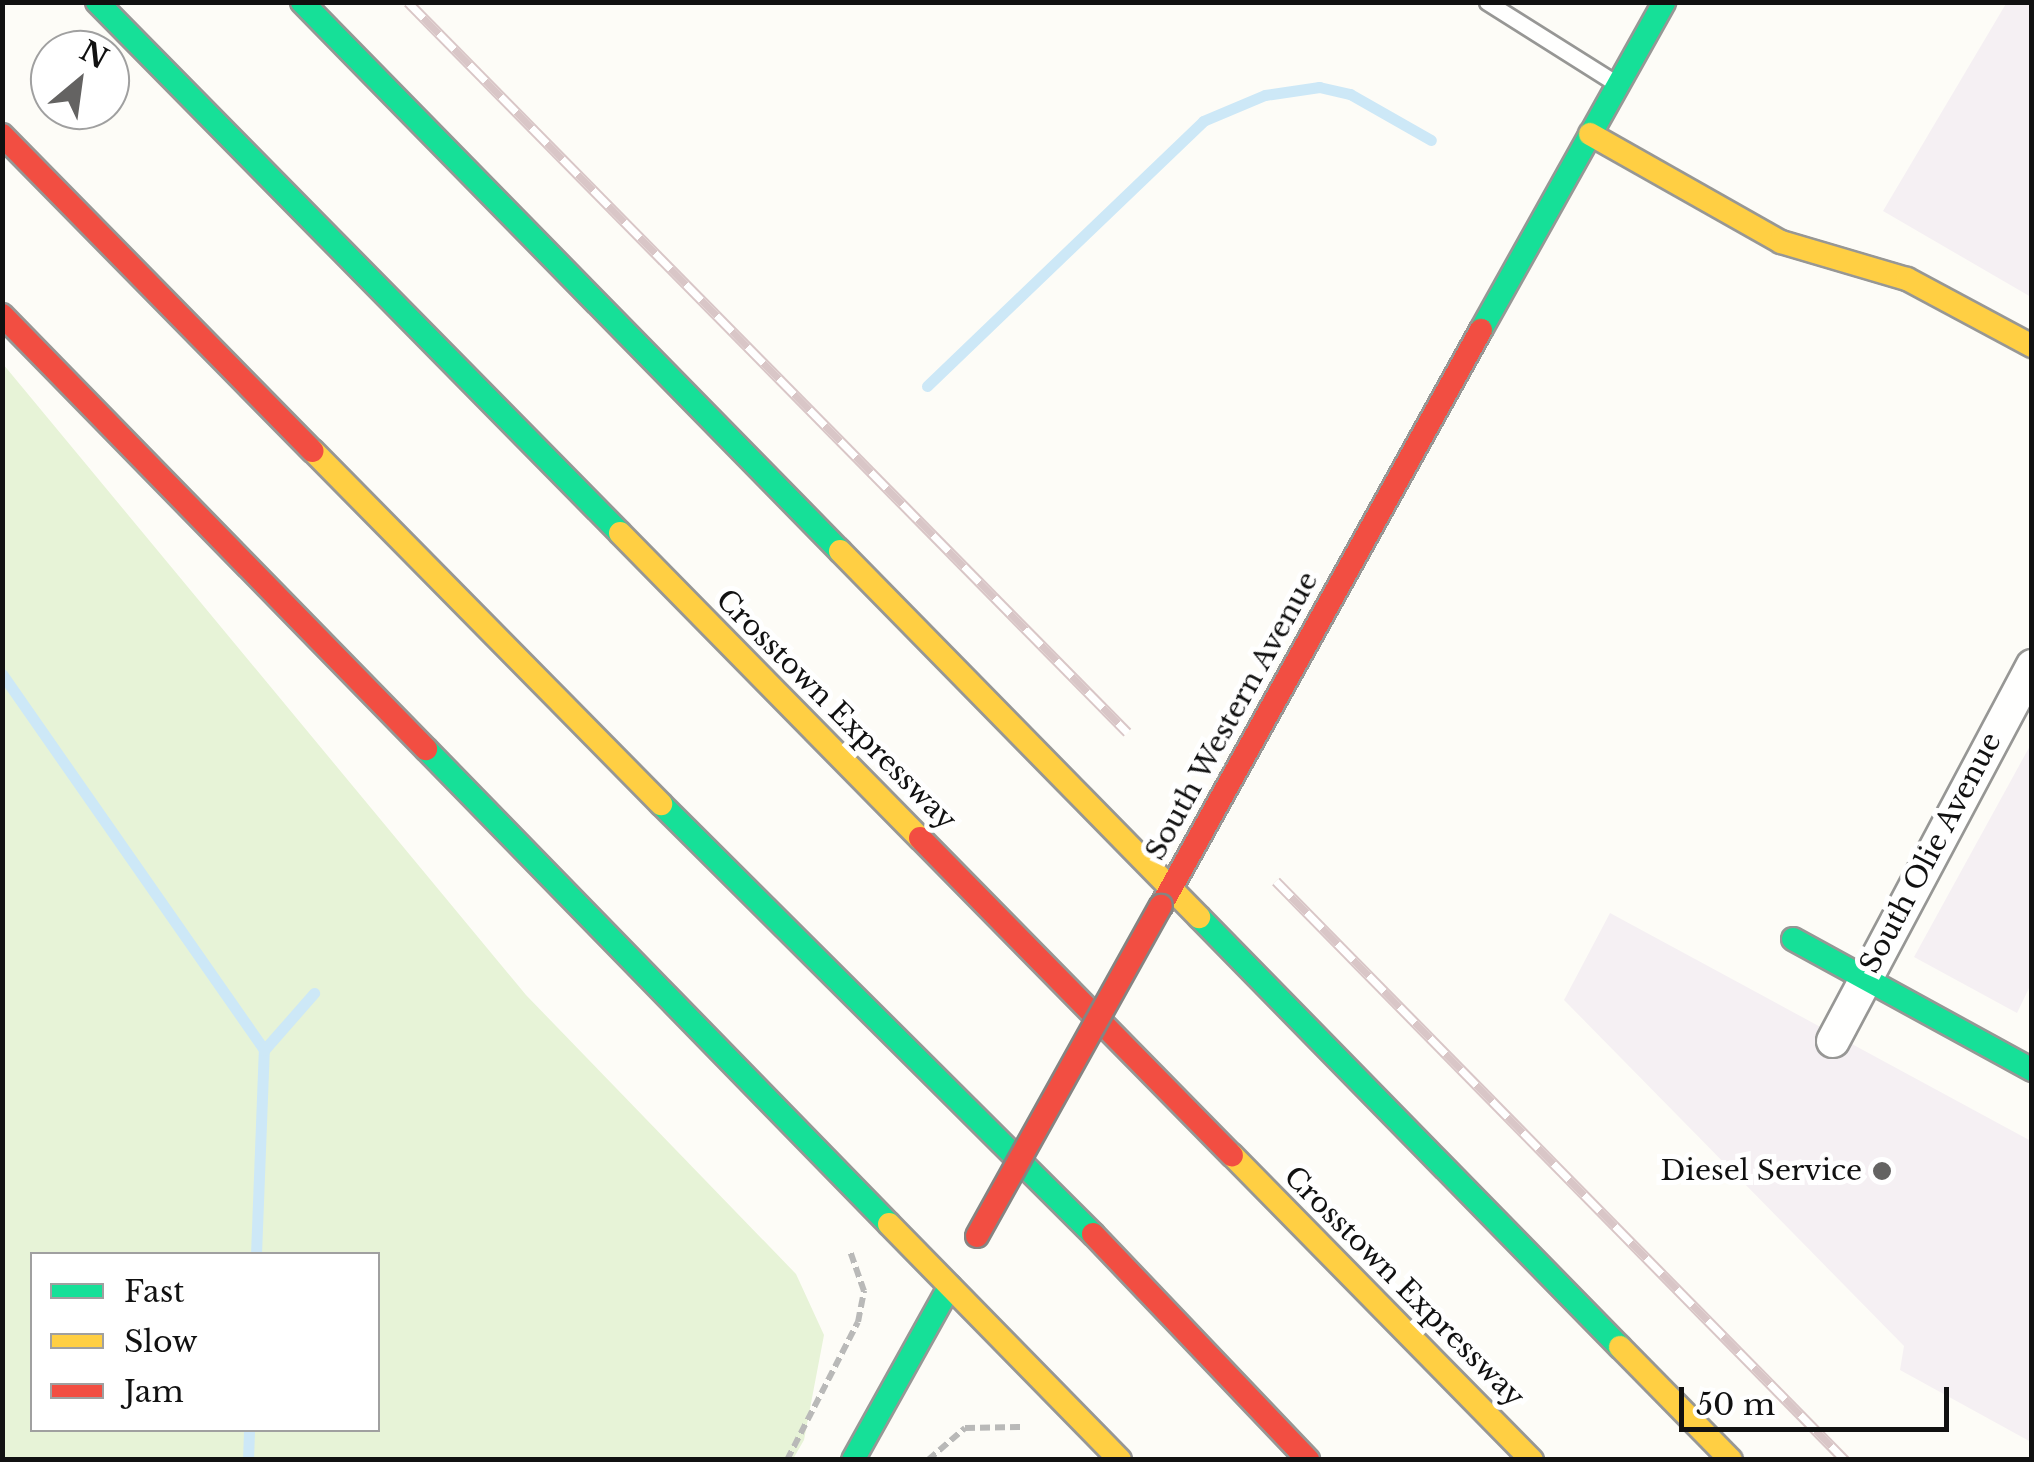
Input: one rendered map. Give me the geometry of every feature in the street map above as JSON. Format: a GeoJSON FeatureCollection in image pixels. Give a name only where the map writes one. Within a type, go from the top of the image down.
{"type":"FeatureCollection","features":[{"type":"Feature","properties":{"kind":"main road","name":"Crosstown Expressway"},"geometry":{"type":"LineString","coordinates":[[97,2],[1532,1460]]}},
{"type":"Feature","properties":{"kind":"main road"},"geometry":{"type":"LineString","coordinates":[[302,2],[1166,897],[1731,1460]]}},
{"type":"Feature","properties":{"kind":"main road","name":"South Western Avenue"},"geometry":{"type":"LineString","coordinates":[[853,1460],[1664,2]]}},
{"type":"Feature","properties":{"kind":"main road"},"geometry":{"type":"LineString","coordinates":[[1590,134],[1781,242],[1907,280],[2032,346]]}},
{"type":"Feature","properties":{"kind":"main road"},"geometry":{"type":"LineString","coordinates":[[2,135],[744,889],[1090,1230],[1308,1460]]}},
{"type":"Feature","properties":{"kind":"main road"},"geometry":{"type":"LineString","coordinates":[[2,314],[963,1261],[1120,1460]]}},
{"type":"Feature","properties":{"kind":"main road"},"geometry":{"type":"LineString","coordinates":[[1793,940],[2032,1070]]}},
{"type":"Feature","properties":{"kind":"street","name":"South Olie Avenue"},"geometry":{"type":"LineString","coordinates":[[1833,1041],[2032,666]]}},
{"type":"Feature","properties":{"kind":"lane"},"geometry":{"type":"LineString","coordinates":[[1486,2],[1618,84]]}},
{"type":"Feature","properties":{"kind":"path"},"geometry":{"type":"LineString","coordinates":[[786,1460],[858,1322],[864,1292],[847,1243]]}},
{"type":"Feature","properties":{"kind":"path"},"geometry":{"type":"LineString","coordinates":[[928,1460],[947,1438],[984,1424],[1004,1422],[1039,1434]]}},
{"type":"Feature","properties":{"kind":"shaded area"},"geometry":{"type":"Polygon","coordinates":[[[2007,2],[2031,3],[2031,297],[1883,211],[2007,2]]]}},
{"type":"Feature","properties":{"kind":"shaded area"},"geometry":{"type":"Polygon","coordinates":[[[2031,744],[2031,984],[2017,1013],[1914,957],[2031,744]]]}},
{"type":"Feature","properties":{"kind":"shaded area","name":"Diesel Service"},"geometry":{"type":"Polygon","coordinates":[[[1610,913],[2031,1141],[2031,1442],[1900,1370],[1904,1346],[1564,1000],[1610,913]]]}},
{"type":"Feature","properties":{"kind":"green space"},"geometry":{"type":"Polygon","coordinates":[[[3,364],[526,995],[796,1274],[824,1335],[804,1440],[793,1459],[3,1459],[3,364]]]}},
{"type":"Feature","properties":{"kind":"waterway"},"geometry":{"type":"LineString","coordinates":[[927,386],[1203,121],[1265,95],[1319,87],[1350,94],[1431,140]]}},
{"type":"Feature","properties":{"kind":"waterway"},"geometry":{"type":"LineString","coordinates":[[2,674],[264,1050]]}},
{"type":"Feature","properties":{"kind":"waterway"},"geometry":{"type":"LineString","coordinates":[[256,1252],[264,1050],[314,993]]}},
{"type":"Feature","properties":{"kind":"waterway"},"geometry":{"type":"LineString","coordinates":[[248,1460],[249,1432]]}},
{"type":"Feature","properties":{"kind":"railway"},"geometry":{"type":"LineString","coordinates":[[408,2],[1127,732]]}},
{"type":"Feature","properties":{"kind":"railway"},"geometry":{"type":"LineString","coordinates":[[1276,881],[1845,1460]]}},
{"type":"Feature","properties":{"kind":"traffic: fast"},"geometry":{"type":"LineString","coordinates":[[97,2],[620,533]]}},
{"type":"Feature","properties":{"kind":"traffic: fast"},"geometry":{"type":"LineString","coordinates":[[302,2],[840,551]]}},
{"type":"Feature","properties":{"kind":"traffic: fast"},"geometry":{"type":"LineString","coordinates":[[1481,330],[1664,2]]}},
{"type":"Feature","properties":{"kind":"traffic: fast"},"geometry":{"type":"LineString","coordinates":[[426,749],[889,1224]]}},
{"type":"Feature","properties":{"kind":"traffic: fast"},"geometry":{"type":"LineString","coordinates":[[661,804],[1093,1234]]}},
{"type":"Feature","properties":{"kind":"traffic: fast"},"geometry":{"type":"LineString","coordinates":[[1199,917],[1620,1347]]}},
{"type":"Feature","properties":{"kind":"traffic: fast"},"geometry":{"type":"LineString","coordinates":[[1793,939],[2032,1070]]}},
{"type":"Feature","properties":{"kind":"traffic: fast"},"geometry":{"type":"LineString","coordinates":[[853,1460],[950,1286]]}},
{"type":"Feature","properties":{"kind":"traffic: slow"},"geometry":{"type":"LineString","coordinates":[[1590,134],[1781,242],[1907,279],[2032,346]]}},
{"type":"Feature","properties":{"kind":"traffic: slow"},"geometry":{"type":"LineString","coordinates":[[313,451],[661,804]]}},
{"type":"Feature","properties":{"kind":"traffic: slow"},"geometry":{"type":"LineString","coordinates":[[620,533],[920,838]]}},
{"type":"Feature","properties":{"kind":"traffic: slow"},"geometry":{"type":"LineString","coordinates":[[840,551],[1199,917]]}},
{"type":"Feature","properties":{"kind":"traffic: slow"},"geometry":{"type":"LineString","coordinates":[[1232,1155],[1532,1460]]}},
{"type":"Feature","properties":{"kind":"traffic: slow"},"geometry":{"type":"LineString","coordinates":[[889,1224],[1120,1460]]}},
{"type":"Feature","properties":{"kind":"traffic: slow"},"geometry":{"type":"LineString","coordinates":[[1620,1347],[1731,1460]]}},
{"type":"Feature","properties":{"kind":"traffic: jam"},"geometry":{"type":"LineString","coordinates":[[2,135],[313,451]]}},
{"type":"Feature","properties":{"kind":"traffic: jam"},"geometry":{"type":"LineString","coordinates":[[2,315],[426,749]]}},
{"type":"Feature","properties":{"kind":"traffic: jam"},"geometry":{"type":"LineString","coordinates":[[1161,906],[1481,330]]}},
{"type":"Feature","properties":{"kind":"traffic: jam"},"geometry":{"type":"LineString","coordinates":[[920,838],[1232,1155]]}},
{"type":"Feature","properties":{"kind":"traffic: jam"},"geometry":{"type":"LineString","coordinates":[[977,1236],[1161,906]]}},
{"type":"Feature","properties":{"kind":"traffic: jam"},"geometry":{"type":"LineString","coordinates":[[1093,1234],[1308,1460]]}},
{"type":"Feature","properties":{"kind":"place","name":"Diesel Service"},"geometry":{"type":"Point","coordinates":[1882,1171]}}]}
